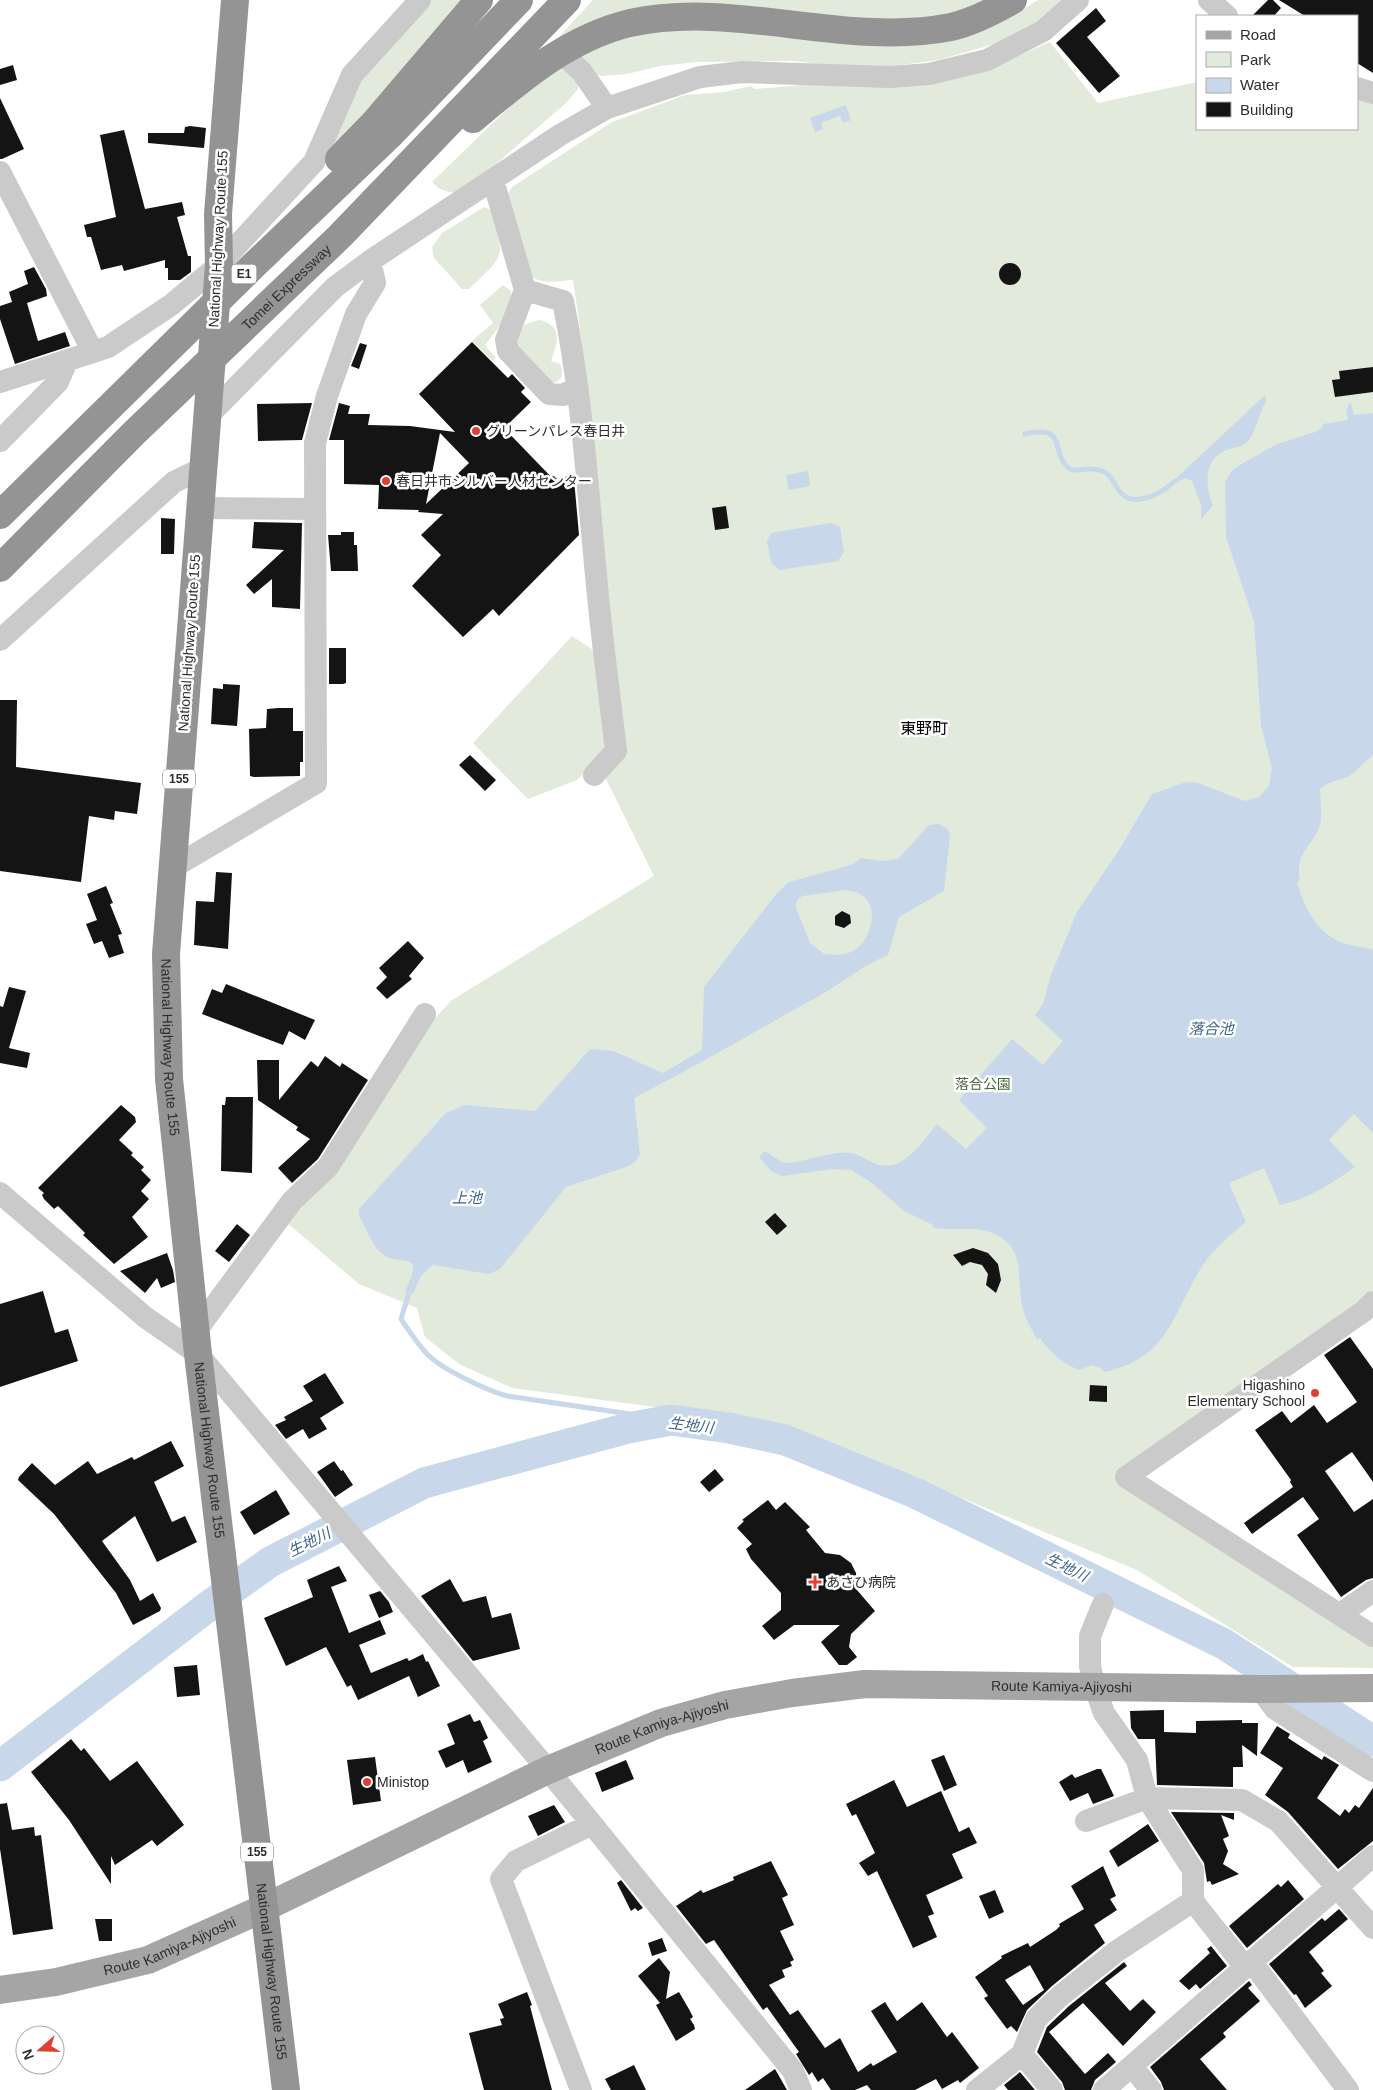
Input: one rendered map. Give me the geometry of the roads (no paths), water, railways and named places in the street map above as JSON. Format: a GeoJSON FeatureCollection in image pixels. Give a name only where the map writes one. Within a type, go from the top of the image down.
{"type":"FeatureCollection","features":[{"type":"Feature","properties":{"kind":"highway","name":"National Highway Route 155"},"geometry":{"type":"LineString","coordinates":[[235,0],[218,214],[219,265],[166,954],[169,1079],[197,1342],[286,2090]]}},
{"type":"Feature","properties":{"kind":"highway"},"geometry":{"type":"LineString","coordinates":[[381,129],[479,0]]}},
{"type":"Feature","properties":{"kind":"highway","name":"E1"},"geometry":{"type":"LineString","coordinates":[[0,515],[254,265],[381,129],[518,0]]}},
{"type":"Feature","properties":{"kind":"highway","name":"Tomei Expressway"},"geometry":{"type":"LineString","coordinates":[[0,568],[134,433],[340,236],[567,0]]}},
{"type":"Feature","properties":{"kind":"highway"},"geometry":{"type":"LineString","coordinates":[[414,159],[466,125],[545,61],[596,35],[630,23],[661,18],[714,16],[884,32],[918,31],[953,26],[988,14],[1014,0]]}},
{"type":"Feature","properties":{"kind":"main road","name":"Route Kamiya-Ajiyoshi"},"geometry":{"type":"LineString","coordinates":[[0,1990],[56,1982],[148,1960],[264,1908],[548,1770],[661,1723],[725,1705],[792,1693],[865,1684],[1096,1688],[1373,1688]]}},
{"type":"Feature","properties":{"kind":"street"},"geometry":{"type":"LineString","coordinates":[[0,382],[108,346],[171,305],[219,265],[314,162],[352,75],[420,0]]}},
{"type":"Feature","properties":{"kind":"street"},"geometry":{"type":"LineString","coordinates":[[207,417],[335,287],[370,261],[560,135],[607,108],[700,76],[733,73],[890,77],[929,74],[987,60],[1043,31],[1078,0]]}},
{"type":"Feature","properties":{"kind":"street"},"geometry":{"type":"LineString","coordinates":[[1209,0],[1226,15]]}},
{"type":"Feature","properties":{"kind":"street"},"geometry":{"type":"LineString","coordinates":[[570,61],[582,72],[607,108]]}},
{"type":"Feature","properties":{"kind":"street"},"geometry":{"type":"LineString","coordinates":[[1358,88],[1373,94]]}},
{"type":"Feature","properties":{"kind":"street"},"geometry":{"type":"LineString","coordinates":[[0,172],[92,352]]}},
{"type":"Feature","properties":{"kind":"street"},"geometry":{"type":"LineString","coordinates":[[493,180],[525,290],[506,340],[508,350],[548,394],[563,395],[576,388]]}},
{"type":"Feature","properties":{"kind":"street"},"geometry":{"type":"LineString","coordinates":[[172,868],[316,782],[315,443],[327,396],[356,314],[375,283],[370,261]]}},
{"type":"Feature","properties":{"kind":"street"},"geometry":{"type":"LineString","coordinates":[[525,290],[563,301],[576,388],[588,482],[598,595],[616,751],[594,775]]}},
{"type":"Feature","properties":{"kind":"street"},"geometry":{"type":"LineString","coordinates":[[0,441],[58,382],[67,360]]}},
{"type":"Feature","properties":{"kind":"street"},"geometry":{"type":"LineString","coordinates":[[0,640],[174,482],[203,468]]}},
{"type":"Feature","properties":{"kind":"street"},"geometry":{"type":"LineString","coordinates":[[580,507],[592,493],[602,492]]}},
{"type":"Feature","properties":{"kind":"street"},"geometry":{"type":"LineString","coordinates":[[200,508],[315,509]]}},
{"type":"Feature","properties":{"kind":"street"},"geometry":{"type":"LineString","coordinates":[[197,1342],[292,1201],[328,1167],[425,1014]]}},
{"type":"Feature","properties":{"kind":"street"},"geometry":{"type":"LineString","coordinates":[[0,1193],[145,1317],[197,1342],[329,1510],[548,1770],[793,2071],[802,2090]]}},
{"type":"Feature","properties":{"kind":"street"},"geometry":{"type":"LineString","coordinates":[[1373,1302],[1364,1311],[1126,1477],[1373,1636]]}},
{"type":"Feature","properties":{"kind":"street"},"geometry":{"type":"LineString","coordinates":[[1340,1614],[1373,1591]]}},
{"type":"Feature","properties":{"kind":"street"},"geometry":{"type":"LineString","coordinates":[[1104,1604],[1090,1636],[1090,1666],[1096,1688],[1104,1713],[1137,1760],[1147,1798],[1193,1870],[1193,1901],[1248,1964],[1348,2090]]}},
{"type":"Feature","properties":{"kind":"street"},"geometry":{"type":"LineString","coordinates":[[1260,1689],[1275,1709],[1373,1771]]}},
{"type":"Feature","properties":{"kind":"street"},"geometry":{"type":"LineString","coordinates":[[1086,1821],[1147,1798],[1242,1800],[1278,1821],[1373,1928]]}},
{"type":"Feature","properties":{"kind":"street"},"geometry":{"type":"LineString","coordinates":[[582,2090],[501,1879],[516,1861],[592,1824]]}},
{"type":"Feature","properties":{"kind":"street"},"geometry":{"type":"LineString","coordinates":[[1104,2090],[1373,1856]]}},
{"type":"Feature","properties":{"kind":"street"},"geometry":{"type":"LineString","coordinates":[[977,2090],[1022,2054],[1036,2019],[1060,1996],[1117,1951],[1193,1901]]}},
{"type":"Feature","properties":{"kind":"street"},"geometry":{"type":"LineString","coordinates":[[1022,2054],[1052,2090]]}},
{"type":"Feature","properties":{"kind":"street"},"geometry":{"type":"LineString","coordinates":[[1132,2066],[1151,2090]]}},
{"type":"Feature","properties":{"kind":"water"},"geometry":{"type":"Polygon","coordinates":[[[846,105],[851,120],[843,123],[840,116],[821,123],[823,129],[815,132],[810,118],[846,105]]]}},
{"type":"Feature","properties":{"kind":"water"},"geometry":{"type":"Polygon","coordinates":[[[1265,395],[1266,401],[1254,432],[1247,443],[1224,451],[1212,462],[1209,469],[1208,483],[1213,506],[1201,519],[1201,505],[1192,481],[1185,478],[1173,485],[1169,485],[1265,395]]]}},
{"type":"Feature","properties":{"kind":"water","name":"落合池"},"geometry":{"type":"Polygon","coordinates":[[[1351,403],[1354,415],[1373,413],[1373,755],[1351,775],[1320,789],[1321,821],[1317,832],[1302,856],[1299,870],[1300,879],[1297,883],[1305,904],[1322,930],[1339,941],[1373,950],[1373,1133],[1354,1114],[1329,1140],[1355,1167],[1320,1190],[1301,1199],[1280,1205],[1264,1168],[1229,1183],[1246,1222],[1205,1261],[1166,1333],[1142,1357],[1126,1366],[1104,1372],[1101,1368],[1092,1365],[1079,1370],[1062,1361],[1052,1353],[1040,1338],[1037,1339],[1023,1311],[1017,1259],[1008,1243],[999,1236],[981,1230],[933,1228],[933,1225],[904,1211],[872,1183],[851,1170],[833,1169],[782,1176],[771,1171],[759,1157],[765,1151],[782,1162],[790,1163],[829,1154],[851,1153],[876,1164],[889,1166],[913,1153],[937,1124],[966,1149],[987,1128],[959,1100],[1012,1039],[1043,1065],[1063,1041],[1035,1015],[1043,1004],[1051,975],[1077,912],[1119,850],[1152,794],[1186,782],[1198,783],[1245,801],[1259,797],[1269,786],[1272,769],[1261,725],[1254,621],[1226,537],[1225,482],[1231,472],[1238,466],[1277,444],[1315,432],[1322,428],[1323,424],[1348,420],[1346,409],[1348,404],[1351,403]]]}},
{"type":"Feature","properties":{"kind":"water"},"geometry":{"type":"Polygon","coordinates":[[[808,471],[810,486],[789,490],[786,475],[808,471]]]}},
{"type":"Feature","properties":{"kind":"water"},"geometry":{"type":"Polygon","coordinates":[[[831,523],[840,527],[844,552],[838,561],[780,570],[771,563],[767,541],[771,533],[831,523]]]}},
{"type":"Feature","properties":{"kind":"water","name":"上池"},"geometry":{"type":"Polygon","coordinates":[[[939,824],[948,829],[950,836],[944,891],[899,917],[888,955],[704,1061],[634,1098],[640,1154],[635,1162],[629,1166],[566,1187],[500,1269],[489,1274],[433,1265],[421,1276],[413,1294],[405,1291],[411,1277],[412,1264],[396,1260],[381,1253],[359,1215],[359,1209],[446,1113],[464,1105],[535,1111],[590,1049],[613,1051],[663,1073],[702,1050],[704,987],[777,893],[789,882],[851,865],[861,858],[881,861],[898,859],[929,825],[939,824]],[[845,890],[803,896],[799,898],[795,905],[810,943],[824,954],[851,952],[863,942],[870,926],[872,918],[868,902],[863,896],[845,890]]]}},
{"type":"Feature","properties":{"kind":"waterway"},"geometry":{"type":"LineString","coordinates":[[1025,434],[1048,433],[1056,442],[1064,463],[1071,470],[1090,469],[1102,471],[1109,475],[1119,491],[1128,498],[1142,499],[1150,497],[1164,490],[1175,481]]}},
{"type":"Feature","properties":{"kind":"waterway"},"geometry":{"type":"LineString","coordinates":[[409,1293],[401,1319],[427,1354],[465,1379],[507,1396],[671,1420]]}},
{"type":"Feature","properties":{"kind":"waterway","name":"生地川"},"geometry":{"type":"LineString","coordinates":[[0,1766],[210,1605],[270,1562],[424,1483],[628,1428],[671,1420],[729,1428],[785,1440],[915,1493],[1224,1644],[1373,1741]]}},
{"type":"Feature","properties":{"kind":"tunnel"},"geometry":{"type":"LineString","coordinates":[[508,0],[570,61]]}},
{"type":"Feature","properties":{"kind":"place","name":"グリーンパレス春日井"},"geometry":{"type":"Point","coordinates":[476,431]}},
{"type":"Feature","properties":{"kind":"place","name":"春日井市シルバー人材センター"},"geometry":{"type":"Point","coordinates":[386,481]}},
{"type":"Feature","properties":{"kind":"place","name":"Higashino Elementary School"},"geometry":{"type":"Point","coordinates":[1315,1393]}},
{"type":"Feature","properties":{"kind":"place","name":"あさひ病院"},"geometry":{"type":"Point","coordinates":[815,1582]}},
{"type":"Feature","properties":{"kind":"place","name":"Ministop"},"geometry":{"type":"Point","coordinates":[367,1782]}},
{"type":"Feature","properties":{"kind":"district","name":"東野町"},"geometry":{"type":"Point","coordinates":[924,728]}},
{"type":"Feature","properties":{"kind":"park label","name":"落合公園"},"geometry":{"type":"Point","coordinates":[983,1084]}}]}
